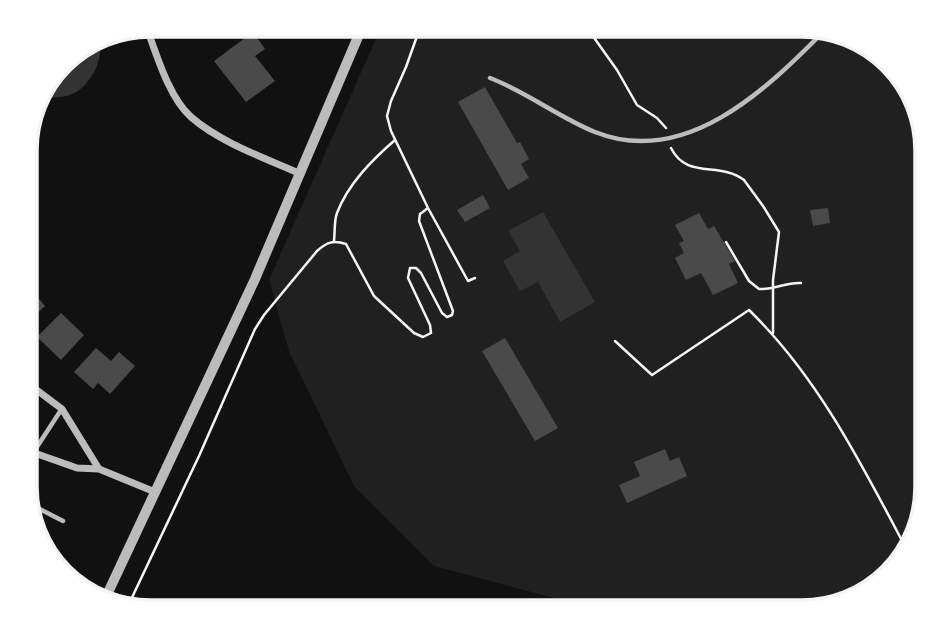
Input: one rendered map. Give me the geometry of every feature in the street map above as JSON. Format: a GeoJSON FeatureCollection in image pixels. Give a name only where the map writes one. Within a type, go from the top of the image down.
{"type":"FeatureCollection","features":[{"type":"Feature","properties":{"kind":"street"},"geometry":{"type":"LineString","coordinates":[[150,37],[167,84],[190,116],[238,146],[302,174]]}},
{"type":"Feature","properties":{"kind":"street"},"geometry":{"type":"LineString","coordinates":[[108,592],[255,279],[302,174],[358,37]]}},
{"type":"Feature","properties":{"kind":"street"},"geometry":{"type":"LineString","coordinates":[[37,390],[62,409],[99,469]]}},
{"type":"Feature","properties":{"kind":"street"},"geometry":{"type":"LineString","coordinates":[[37,455],[77,468],[99,469],[155,492]]}},
{"type":"Feature","properties":{"kind":"lane"},"geometry":{"type":"LineString","coordinates":[[490,78],[596,132],[638,141],[669,139],[706,126],[753,98],[817,38]]}},
{"type":"Feature","properties":{"kind":"lane"},"geometry":{"type":"LineString","coordinates":[[37,442],[62,409]]}},
{"type":"Feature","properties":{"kind":"lane"},"geometry":{"type":"LineString","coordinates":[[40,509],[63,521]]}},
{"type":"Feature","properties":{"kind":"path"},"geometry":{"type":"LineString","coordinates":[[416,37],[387,116],[395,140],[428,208],[468,281],[475,278]]}},
{"type":"Feature","properties":{"kind":"path"},"geometry":{"type":"LineString","coordinates":[[594,37],[617,69],[636,104],[662,122],[671,148],[681,163],[736,175],[744,180],[776,225],[779,238],[772,288],[773,334]]}},
{"type":"Feature","properties":{"kind":"path"},"geometry":{"type":"LineString","coordinates":[[334,241],[335,215],[350,188],[373,160],[395,140]]}},
{"type":"Feature","properties":{"kind":"path"},"geometry":{"type":"LineString","coordinates":[[132,598],[200,456],[255,329],[326,243],[334,241],[346,244],[374,296],[414,333],[423,337],[431,333],[430,325],[408,278],[410,268],[416,268],[421,273],[442,313],[446,317],[452,315],[453,311],[419,221],[420,214],[428,208]]}},
{"type":"Feature","properties":{"kind":"path"},"geometry":{"type":"LineString","coordinates":[[726,242],[749,281],[759,289],[789,282],[801,283]]}},
{"type":"Feature","properties":{"kind":"path"},"geometry":{"type":"LineString","coordinates":[[615,341],[652,375],[749,310],[773,334],[845,434],[902,540]]}},
{"type":"Feature","properties":{"kind":"shaded area"},"geometry":{"type":"Polygon","coordinates":[[[377,37],[803,37],[832,41],[852,48],[877,65],[900,93],[909,113],[915,142],[915,495],[904,537],[887,562],[859,585],[839,594],[810,600],[562,600],[434,566],[354,486],[289,351],[269,280],[377,37]]]}},
{"type":"Feature","properties":{"kind":"shaded area"},"geometry":{"type":"Polygon","coordinates":[[[100,48],[97,66],[89,80],[78,91],[50,98],[75,65],[100,48]]]}},
{"type":"Feature","properties":{"kind":"shaded area"},"geometry":{"type":"Polygon","coordinates":[[[543,212],[595,302],[560,322],[538,282],[520,291],[503,261],[520,251],[508,231],[543,212]]]}},
{"type":"Feature","properties":{"kind":"building"},"geometry":{"type":"Polygon","coordinates":[[[246,37],[257,37],[265,49],[255,56],[275,81],[246,102],[214,61],[246,37]]]}},
{"type":"Feature","properties":{"kind":"building"},"geometry":{"type":"Polygon","coordinates":[[[485,87],[529,159],[521,164],[529,178],[508,190],[458,102],[485,87]]]}},
{"type":"Feature","properties":{"kind":"building"},"geometry":{"type":"Polygon","coordinates":[[[483,195],[490,208],[465,222],[457,210],[483,195]]]}},
{"type":"Feature","properties":{"kind":"building"},"geometry":{"type":"Polygon","coordinates":[[[828,208],[830,223],[813,226],[810,210],[828,208]]]}},
{"type":"Feature","properties":{"kind":"building"},"geometry":{"type":"Polygon","coordinates":[[[699,213],[708,229],[714,226],[735,261],[729,264],[738,283],[713,295],[701,273],[686,280],[675,258],[684,253],[679,243],[684,241],[675,225],[699,213]]]}},
{"type":"Feature","properties":{"kind":"building"},"geometry":{"type":"Polygon","coordinates":[[[37,297],[45,306],[37,314],[37,297]]]}},
{"type":"Feature","properties":{"kind":"building"},"geometry":{"type":"Polygon","coordinates":[[[61,313],[84,335],[61,360],[37,337],[61,313]]]}},
{"type":"Feature","properties":{"kind":"building"},"geometry":{"type":"Polygon","coordinates":[[[505,338],[558,428],[535,441],[482,351],[505,338]]]}},
{"type":"Feature","properties":{"kind":"building"},"geometry":{"type":"Polygon","coordinates":[[[96,348],[111,361],[119,352],[135,366],[110,394],[98,383],[93,389],[74,372],[96,348]]]}},
{"type":"Feature","properties":{"kind":"building"},"geometry":{"type":"Polygon","coordinates":[[[665,449],[670,461],[679,457],[687,476],[627,503],[619,485],[640,476],[634,462],[665,449]]]}}]}
